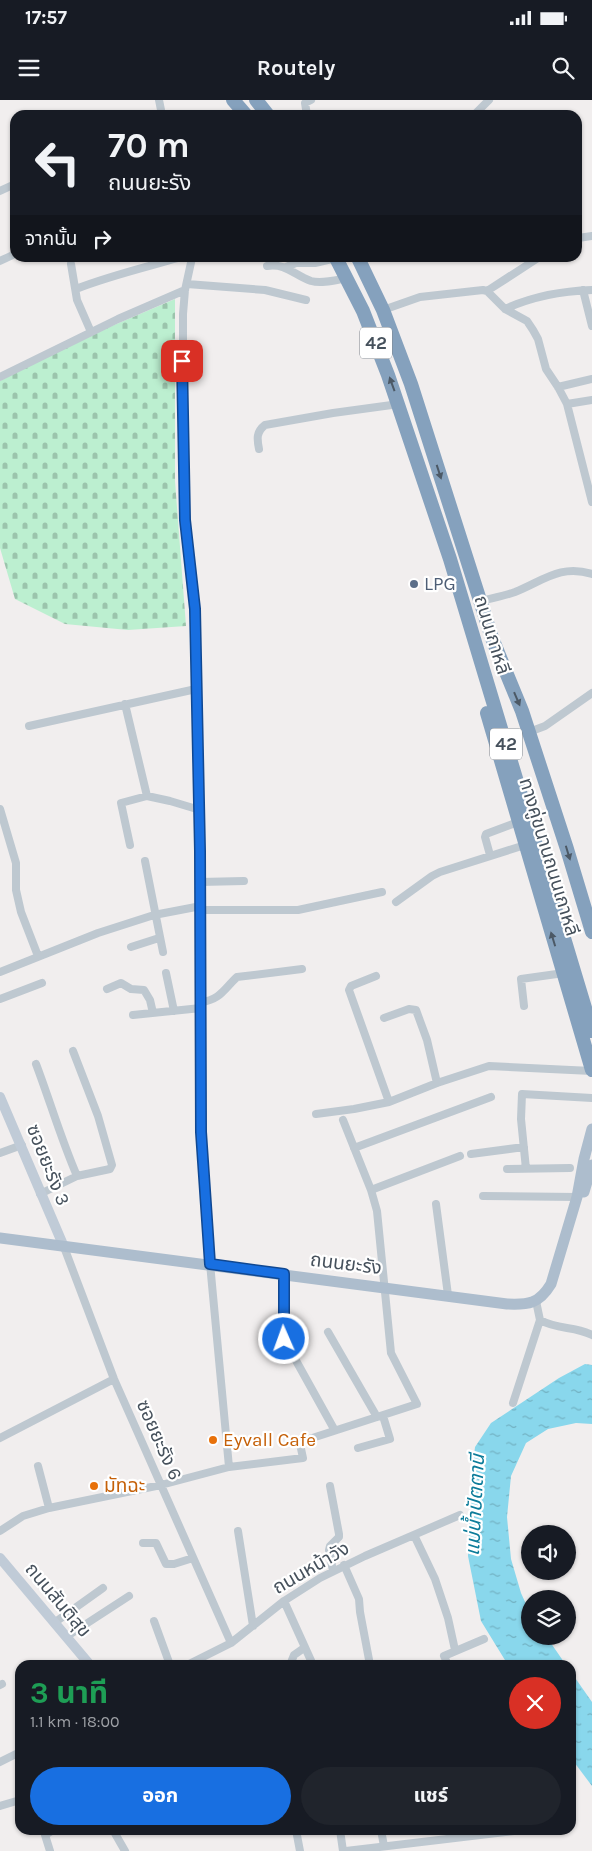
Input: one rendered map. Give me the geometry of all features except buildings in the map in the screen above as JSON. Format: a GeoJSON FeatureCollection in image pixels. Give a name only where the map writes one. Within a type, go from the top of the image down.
{"type":"FeatureCollection","features":[{"type":"Feature","properties":{"kind":"highway"},"geometry":{"type":"LineString","coordinates":[[233,100],[242,110]]}},
{"type":"Feature","properties":{"kind":"highway"},"geometry":{"type":"LineString","coordinates":[[256,100],[264,110]]}},
{"type":"Feature","properties":{"kind":"highway","name":"ถนนเกาหลี"},"geometry":{"type":"LineString","coordinates":[[338,262],[363,311],[399,404],[450,559],[592,1031]]}},
{"type":"Feature","properties":{"kind":"highway","name":"ถนนเกาหลี"},"geometry":{"type":"LineString","coordinates":[[360,262],[383,310],[411,384],[492,638]]}},
{"type":"Feature","properties":{"kind":"highway"},"geometry":{"type":"LineString","coordinates":[[407,431],[424,426]]}},
{"type":"Feature","properties":{"kind":"highway"},"geometry":{"type":"LineString","coordinates":[[450,559],[460,537]]}},
{"type":"Feature","properties":{"kind":"highway","name":"ทางคู่ขนานถนนเกาหลี"},"geometry":{"type":"LineString","coordinates":[[470,625],[489,720],[592,1071]]}},
{"type":"Feature","properties":{"kind":"highway","name":"ทางคู่ขนานถนนเกาหลี"},"geometry":{"type":"LineString","coordinates":[[492,638],[522,711],[592,932]]}},
{"type":"Feature","properties":{"kind":"main road"},"geometry":{"type":"LineString","coordinates":[[536,1301],[545,1294],[551,1284],[577,1197],[592,1129]]}},
{"type":"Feature","properties":{"kind":"main road"},"geometry":{"type":"LineString","coordinates":[[562,1247],[575,1223],[592,1165]]}},
{"type":"Feature","properties":{"kind":"main road","name":"ถนนยะรัง"},"geometry":{"type":"LineString","coordinates":[[0,1238],[507,1304],[524,1305],[536,1301]]}},
{"type":"Feature","properties":{"kind":"street"},"geometry":{"type":"LineString","coordinates":[[305,110],[304,106],[310,100]]}},
{"type":"Feature","properties":{"kind":"street"},"geometry":{"type":"LineString","coordinates":[[479,110],[489,100]]}},
{"type":"Feature","properties":{"kind":"street"},"geometry":{"type":"LineString","coordinates":[[76,289],[111,276],[164,262]]}},
{"type":"Feature","properties":{"kind":"street"},"geometry":{"type":"LineString","coordinates":[[191,262],[186,287],[182,326],[185,520],[195,609],[200,810],[201,1132],[210,1264],[229,1467]]}},
{"type":"Feature","properties":{"kind":"street"},"geometry":{"type":"LineString","coordinates":[[286,268],[296,263],[319,262]]}},
{"type":"Feature","properties":{"kind":"street"},"geometry":{"type":"LineString","coordinates":[[487,291],[532,262]]}},
{"type":"Feature","properties":{"kind":"street"},"geometry":{"type":"LineString","coordinates":[[71,264],[77,300],[91,332]]}},
{"type":"Feature","properties":{"kind":"street"},"geometry":{"type":"LineString","coordinates":[[267,266],[276,264],[317,282],[348,278]]}},
{"type":"Feature","properties":{"kind":"street"},"geometry":{"type":"LineString","coordinates":[[0,377],[186,287],[265,290],[306,300]]}},
{"type":"Feature","properties":{"kind":"street"},"geometry":{"type":"LineString","coordinates":[[383,310],[420,297],[480,290],[487,291],[504,310],[527,321],[538,339],[546,369],[567,404],[592,502]]}},
{"type":"Feature","properties":{"kind":"street"},"geometry":{"type":"LineString","coordinates":[[583,290],[592,326]]}},
{"type":"Feature","properties":{"kind":"street"},"geometry":{"type":"LineString","coordinates":[[504,310],[529,300],[592,290]]}},
{"type":"Feature","properties":{"kind":"street"},"geometry":{"type":"LineString","coordinates":[[558,387],[592,379]]}},
{"type":"Feature","properties":{"kind":"street"},"geometry":{"type":"LineString","coordinates":[[567,404],[592,400]]}},
{"type":"Feature","properties":{"kind":"street"},"geometry":{"type":"LineString","coordinates":[[259,449],[257,437],[260,429],[265,425],[399,404]]}},
{"type":"Feature","properties":{"kind":"street"},"geometry":{"type":"LineString","coordinates":[[481,601],[515,592],[539,580],[569,570],[592,574]]}},
{"type":"Feature","properties":{"kind":"street"},"geometry":{"type":"LineString","coordinates":[[28,726],[196,689]]}},
{"type":"Feature","properties":{"kind":"street"},"geometry":{"type":"LineString","coordinates":[[529,732],[545,726],[592,693]]}},
{"type":"Feature","properties":{"kind":"street"},"geometry":{"type":"LineString","coordinates":[[125,704],[147,796]]}},
{"type":"Feature","properties":{"kind":"street"},"geometry":{"type":"LineString","coordinates":[[130,845],[121,802],[147,796],[200,810]]}},
{"type":"Feature","properties":{"kind":"street"},"geometry":{"type":"LineString","coordinates":[[0,809],[16,863],[16,890],[19,904],[38,956]]}},
{"type":"Feature","properties":{"kind":"street"},"geometry":{"type":"LineString","coordinates":[[490,856],[485,837],[486,834],[518,822]]}},
{"type":"Feature","properties":{"kind":"street"},"geometry":{"type":"LineString","coordinates":[[396,902],[432,876],[525,844]]}},
{"type":"Feature","properties":{"kind":"street"},"geometry":{"type":"LineString","coordinates":[[145,861],[154,915],[163,952]]}},
{"type":"Feature","properties":{"kind":"street"},"geometry":{"type":"LineString","coordinates":[[200,882],[244,881]]}},
{"type":"Feature","properties":{"kind":"street"},"geometry":{"type":"LineString","coordinates":[[0,972],[98,933],[154,915],[200,908],[298,910],[382,892]]}},
{"type":"Feature","properties":{"kind":"street"},"geometry":{"type":"LineString","coordinates":[[131,947],[159,938]]}},
{"type":"Feature","properties":{"kind":"street"},"geometry":{"type":"LineString","coordinates":[[132,1015],[174,1011],[201,1005],[212,1001],[226,990],[237,977],[302,969]]}},
{"type":"Feature","properties":{"kind":"street"},"geometry":{"type":"LineString","coordinates":[[166,973],[174,1011]]}},
{"type":"Feature","properties":{"kind":"street"},"geometry":{"type":"LineString","coordinates":[[524,1006],[521,979],[564,973]]}},
{"type":"Feature","properties":{"kind":"street"},"geometry":{"type":"LineString","coordinates":[[376,976],[351,986],[349,990],[389,1102]]}},
{"type":"Feature","properties":{"kind":"street"},"geometry":{"type":"LineString","coordinates":[[0,998],[42,983]]}},
{"type":"Feature","properties":{"kind":"street"},"geometry":{"type":"LineString","coordinates":[[106,989],[121,983],[131,989],[144,990],[150,1000],[153,1013]]}},
{"type":"Feature","properties":{"kind":"street"},"geometry":{"type":"LineString","coordinates":[[384,1018],[409,1009],[416,1010],[427,1040],[437,1083]]}},
{"type":"Feature","properties":{"kind":"street"},"geometry":{"type":"LineString","coordinates":[[40,1194],[77,1176],[110,1169],[112,1165],[98,1116],[73,1051]]}},
{"type":"Feature","properties":{"kind":"street"},"geometry":{"type":"LineString","coordinates":[[36,1064],[54,1112],[62,1142],[77,1176]]}},
{"type":"Feature","properties":{"kind":"street"},"geometry":{"type":"LineString","coordinates":[[316,1114],[389,1102],[437,1083],[489,1066],[592,1071]]}},
{"type":"Feature","properties":{"kind":"street"},"geometry":{"type":"LineString","coordinates":[[526,1169],[521,1118],[522,1094],[592,1098]]}},
{"type":"Feature","properties":{"kind":"street","name":"ซอยยะรัง 3"},"geometry":{"type":"LineString","coordinates":[[0,1097],[64,1247]]}},
{"type":"Feature","properties":{"kind":"street"},"geometry":{"type":"LineString","coordinates":[[354,1148],[491,1097]]}},
{"type":"Feature","properties":{"kind":"street"},"geometry":{"type":"LineString","coordinates":[[0,1531],[23,1516],[49,1508],[160,1485],[229,1467],[303,1458],[301,1442],[334,1429],[417,1404],[391,1353],[377,1211],[371,1190],[343,1120]]}},
{"type":"Feature","properties":{"kind":"street"},"geometry":{"type":"LineString","coordinates":[[0,1153],[22,1145]]}},
{"type":"Feature","properties":{"kind":"street"},"geometry":{"type":"LineString","coordinates":[[471,1154],[524,1147]]}},
{"type":"Feature","properties":{"kind":"street"},"geometry":{"type":"LineString","coordinates":[[371,1190],[460,1156]]}},
{"type":"Feature","properties":{"kind":"street"},"geometry":{"type":"LineString","coordinates":[[507,1170],[570,1168]]}},
{"type":"Feature","properties":{"kind":"street"},"geometry":{"type":"LineString","coordinates":[[483,1196],[577,1197]]}},
{"type":"Feature","properties":{"kind":"street"},"geometry":{"type":"LineString","coordinates":[[436,1204],[448,1296]]}},
{"type":"Feature","properties":{"kind":"street","name":"ซอยยะรัง 6"},"geometry":{"type":"LineString","coordinates":[[64,1247],[114,1379],[231,1643]]}},
{"type":"Feature","properties":{"kind":"street"},"geometry":{"type":"LineString","coordinates":[[284,1274],[284,1339],[334,1429]]}},
{"type":"Feature","properties":{"kind":"street"},"geometry":{"type":"LineString","coordinates":[[513,1403],[540,1320],[536,1301]]}},
{"type":"Feature","properties":{"kind":"street"},"geometry":{"type":"LineString","coordinates":[[540,1320],[550,1326],[582,1330],[592,1335]]}},
{"type":"Feature","properties":{"kind":"street"},"geometry":{"type":"LineString","coordinates":[[328,1332],[380,1416],[390,1438],[358,1448]]}},
{"type":"Feature","properties":{"kind":"street"},"geometry":{"type":"LineString","coordinates":[[0,1438],[114,1379]]}},
{"type":"Feature","properties":{"kind":"street"},"geometry":{"type":"LineString","coordinates":[[38,1466],[49,1508]]}},
{"type":"Feature","properties":{"kind":"street"},"geometry":{"type":"LineString","coordinates":[[330,1486],[339,1534],[329,1550],[333,1572]]}},
{"type":"Feature","properties":{"kind":"street","name":"ถนนหน้าวัง"},"geometry":{"type":"LineString","coordinates":[[197,1660],[231,1643],[284,1601],[344,1565],[460,1515]]}},
{"type":"Feature","properties":{"kind":"street"},"geometry":{"type":"LineString","coordinates":[[238,1531],[253,1626]]}},
{"type":"Feature","properties":{"kind":"street"},"geometry":{"type":"LineString","coordinates":[[414,1535],[435,1579],[448,1618],[455,1650]]}},
{"type":"Feature","properties":{"kind":"street"},"geometry":{"type":"LineString","coordinates":[[143,1543],[156,1543],[166,1564],[174,1564],[193,1558]]}},
{"type":"Feature","properties":{"kind":"street","name":"ถนนสันติสุข"},"geometry":{"type":"LineString","coordinates":[[0,1558],[86,1660]]}},
{"type":"Feature","properties":{"kind":"street"},"geometry":{"type":"LineString","coordinates":[[344,1565],[359,1600],[369,1660]]}},
{"type":"Feature","properties":{"kind":"street"},"geometry":{"type":"LineString","coordinates":[[54,1623],[103,1588]]}},
{"type":"Feature","properties":{"kind":"street"},"geometry":{"type":"LineString","coordinates":[[66,1637],[129,1596]]}},
{"type":"Feature","properties":{"kind":"street"},"geometry":{"type":"LineString","coordinates":[[284,1601],[310,1660]]}},
{"type":"Feature","properties":{"kind":"street"},"geometry":{"type":"LineString","coordinates":[[154,1621],[168,1660]]}},
{"type":"Feature","properties":{"kind":"street"},"geometry":{"type":"LineString","coordinates":[[446,1660],[444,1656],[484,1638]]}},
{"type":"Feature","properties":{"kind":"street"},"geometry":{"type":"LineString","coordinates":[[292,1660],[294,1655],[304,1648]]}},
{"type":"Feature","properties":{"kind":"street"},"geometry":{"type":"LineString","coordinates":[[0,1762],[15,1754]]}},
{"type":"Feature","properties":{"kind":"street"},"geometry":{"type":"LineString","coordinates":[[0,1806],[15,1802]]}},
{"type":"Feature","properties":{"kind":"street"},"geometry":{"type":"LineString","coordinates":[[46,1835],[45,1836],[50,1851]]}},
{"type":"Feature","properties":{"kind":"street"},"geometry":{"type":"LineString","coordinates":[[116,1835],[126,1851]]}},
{"type":"Feature","properties":{"kind":"street"},"geometry":{"type":"LineString","coordinates":[[297,1835],[300,1851]]}},
{"type":"Feature","properties":{"kind":"street"},"geometry":{"type":"LineString","coordinates":[[341,1835],[344,1851],[483,1835]]}},
{"type":"Feature","properties":{"kind":"street"},"geometry":{"type":"LineString","coordinates":[[381,1848],[382,1835]]}},
{"type":"Feature","properties":{"kind":"green space"},"geometry":{"type":"Polygon","coordinates":[[[175,299],[175,481],[186,626],[128,630],[65,624],[15,599],[0,548],[0,381],[72,343],[175,299]]]}},
{"type":"Feature","properties":{"kind":"water","name":"แม่น้ำปัตตานี"},"geometry":{"type":"Polygon","coordinates":[[[585,1364],[592,1365],[592,1424],[576,1423],[548,1429],[526,1443],[511,1476],[507,1517],[511,1559],[521,1593],[521,1645],[552,1645],[563,1660],[505,1660],[481,1621],[468,1556],[471,1481],[475,1447],[491,1423],[559,1378],[585,1364]]]}},
{"type":"Feature","properties":{"kind":"water"},"geometry":{"type":"Polygon","coordinates":[[[576,1679],[592,1702],[592,1786],[576,1765],[576,1679]]]}},
{"type":"Feature","properties":{"kind":"place","name":"LPG"},"geometry":{"type":"Point","coordinates":[414,584]}},
{"type":"Feature","properties":{"kind":"place","name":"Eyvall Cafe"},"geometry":{"type":"Point","coordinates":[213,1440]}},
{"type":"Feature","properties":{"kind":"place","name":"มัทฉะ"},"geometry":{"type":"Point","coordinates":[94,1486]}},
{"type":"Feature","properties":{"kind":"route"},"geometry":{"type":"LineString","coordinates":[[182,361],[185,520],[195,609],[200,851],[201,1132],[210,1264],[284,1274],[282,1333],[284,1339]]}}]}
